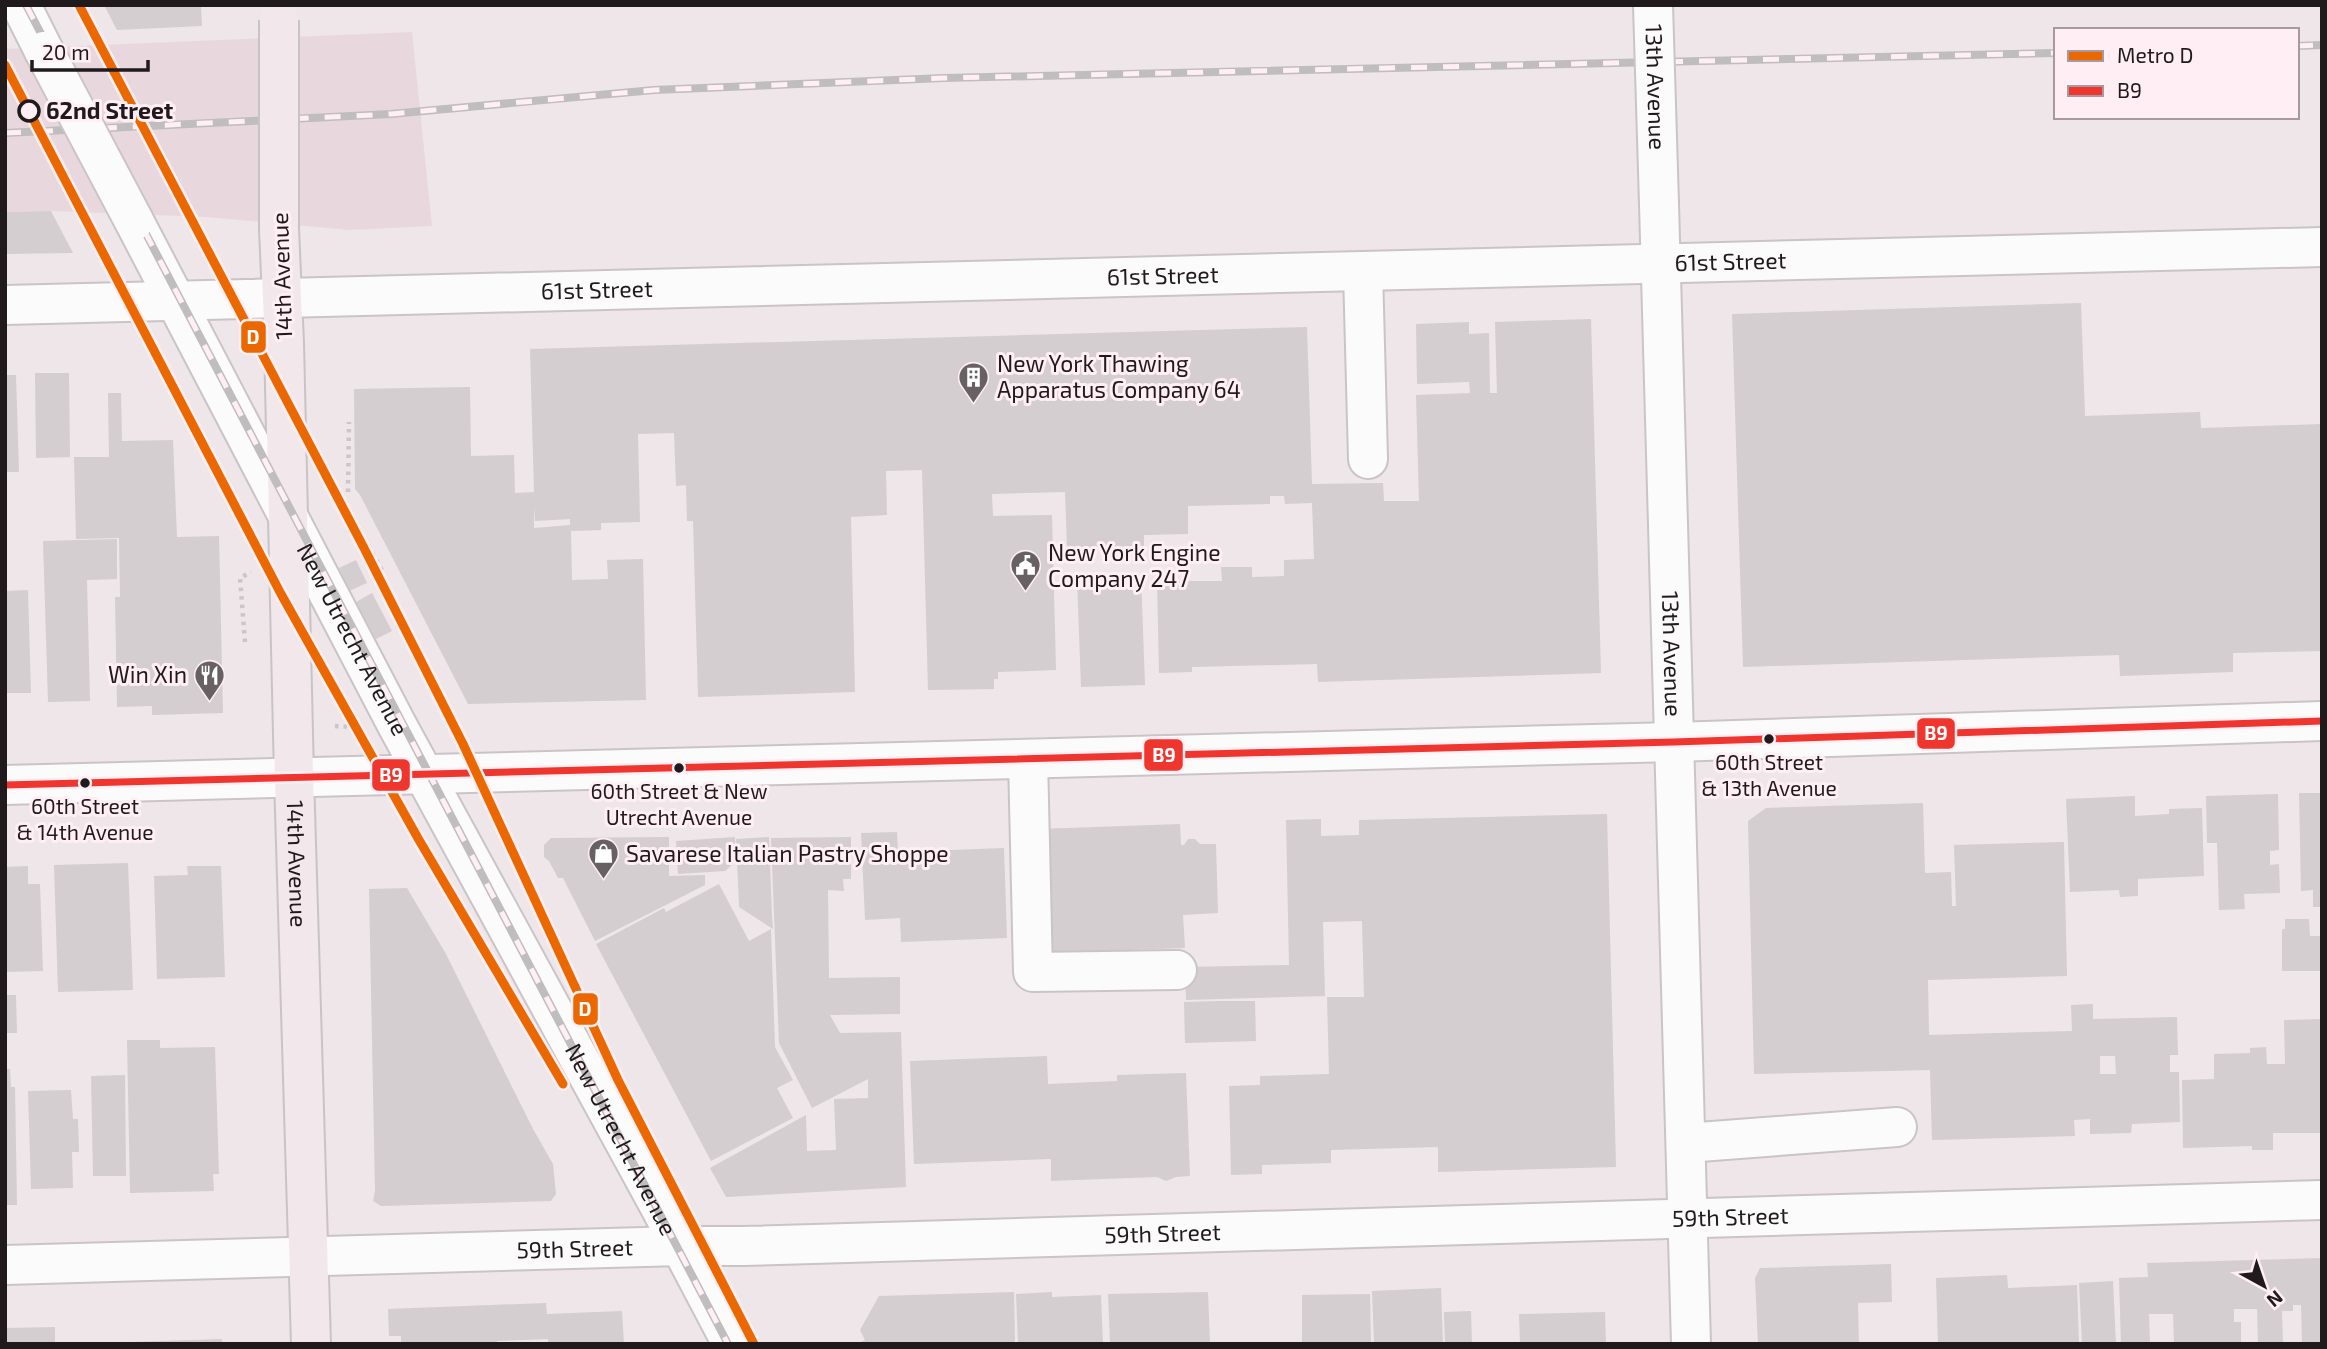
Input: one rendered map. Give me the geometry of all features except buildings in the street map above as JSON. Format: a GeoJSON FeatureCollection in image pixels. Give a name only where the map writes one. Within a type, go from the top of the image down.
{"type":"FeatureCollection","features":[{"type":"Feature","properties":{"kind":"main road","name":"14th Avenue"},"geometry":{"type":"LineString","coordinates":[[278,12],[279,229],[311,1344]]}},
{"type":"Feature","properties":{"kind":"street","name":"New Utrecht Avenue"},"geometry":{"type":"LineString","coordinates":[[20,5],[424,774],[732,1344]]}},
{"type":"Feature","properties":{"kind":"street","name":"13th Avenue"},"geometry":{"type":"LineString","coordinates":[[1653,5],[1691,1344]]}},
{"type":"Feature","properties":{"kind":"street","name":"61st Street"},"geometry":{"type":"LineString","coordinates":[[5,305],[2322,247]]}},
{"type":"Feature","properties":{"kind":"street"},"geometry":{"type":"LineString","coordinates":[[1363,271],[1368,459]]}},
{"type":"Feature","properties":{"kind":"street"},"geometry":{"type":"LineString","coordinates":[[5,785],[1674,742],[2322,721]]}},
{"type":"Feature","properties":{"kind":"street"},"geometry":{"type":"LineString","coordinates":[[1028,759],[1033,972],[1177,970]]}},
{"type":"Feature","properties":{"kind":"street"},"geometry":{"type":"LineString","coordinates":[[1686,1143],[1897,1127]]}},
{"type":"Feature","properties":{"kind":"street","name":"59th Street"},"geometry":{"type":"LineString","coordinates":[[5,1265],[681,1246],[743,1247],[2322,1200]]}},
{"type":"Feature","properties":{"kind":"path"},"geometry":{"type":"LineString","coordinates":[[348,492],[349,422]]}},
{"type":"Feature","properties":{"kind":"path"},"geometry":{"type":"LineString","coordinates":[[368,545],[384,574]]}},
{"type":"Feature","properties":{"kind":"path"},"geometry":{"type":"LineString","coordinates":[[245,642],[240,579],[258,568]]}},
{"type":"Feature","properties":{"kind":"shaded area"},"geometry":{"type":"Polygon","coordinates":[[[412,32],[432,226],[349,230],[207,217],[51,211],[5,212],[5,49],[412,32]]]}},
{"type":"Feature","properties":{"kind":"railway"},"geometry":{"type":"LineString","coordinates":[[26,5],[728,1344]]}},
{"type":"Feature","properties":{"kind":"railway"},"geometry":{"type":"LineString","coordinates":[[2299,46],[2322,45]]}},
{"type":"Feature","properties":{"kind":"railway"},"geometry":{"type":"LineString","coordinates":[[5,133],[391,114],[654,90],[944,78],[2054,53]]}},
{"type":"Feature","properties":{"kind":"metro line","name":"D"},"geometry":{"type":"LineString","coordinates":[[79,5],[364,548],[463,744],[618,1080],[754,1344]]}},
{"type":"Feature","properties":{"kind":"metro line","name":"D"},"geometry":{"type":"LineString","coordinates":[[5,65],[281,594],[419,840],[563,1084]]}},
{"type":"Feature","properties":{"kind":"transit line","name":"B9"},"geometry":{"type":"LineString","coordinates":[[5,785],[1674,742],[2322,721]]}},
{"type":"Feature","properties":{"kind":"place","name":"62nd Street"},"geometry":{"type":"Point","coordinates":[29,111]}},
{"type":"Feature","properties":{"kind":"place","name":"New York Thawing Apparatus Company 64"},"geometry":{"type":"Point","coordinates":[974,404]}},
{"type":"Feature","properties":{"kind":"place","name":"New York Engine Company 247"},"geometry":{"type":"Point","coordinates":[1025,593]}},
{"type":"Feature","properties":{"kind":"place","name":"Win Xin"},"geometry":{"type":"Point","coordinates":[210,702]}},
{"type":"Feature","properties":{"kind":"place","name":"60th Street & 13th Avenue"},"geometry":{"type":"Point","coordinates":[1769,739]}},
{"type":"Feature","properties":{"kind":"place","name":"60th Street & New Utrecht Avenue"},"geometry":{"type":"Point","coordinates":[679,768]}},
{"type":"Feature","properties":{"kind":"place","name":"60th Street & 14th Avenue"},"geometry":{"type":"Point","coordinates":[85,783]}},
{"type":"Feature","properties":{"kind":"place","name":"Savarese Italian Pastry Shoppe"},"geometry":{"type":"Point","coordinates":[603,881]}}]}
